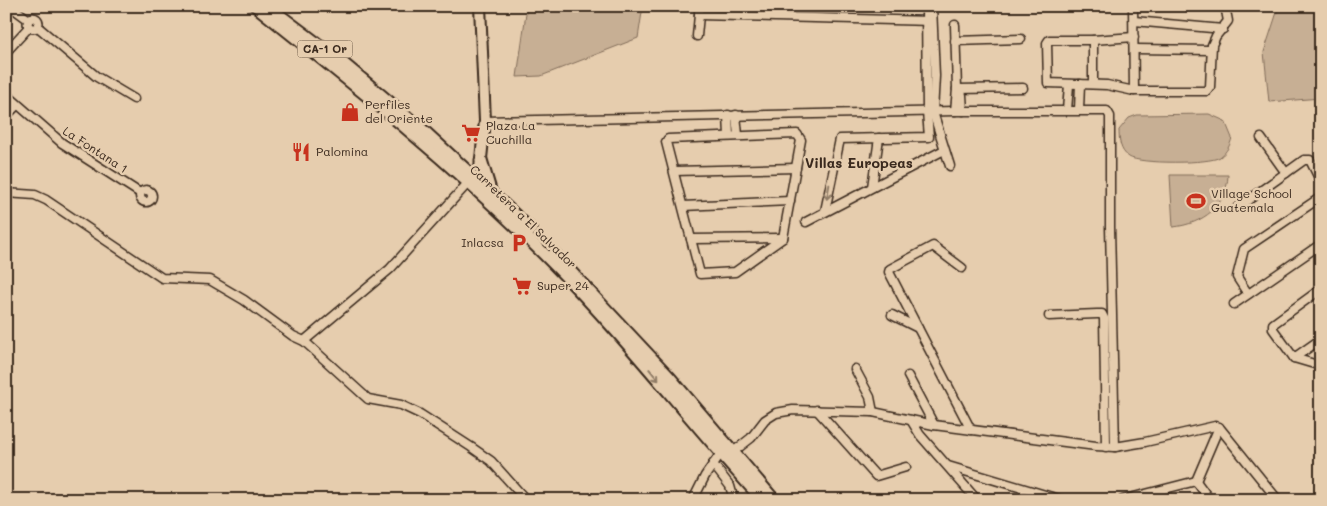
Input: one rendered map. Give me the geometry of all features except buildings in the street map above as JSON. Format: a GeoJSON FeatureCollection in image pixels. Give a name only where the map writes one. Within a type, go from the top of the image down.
{"type":"FeatureCollection","features":[{"type":"Feature","properties":{"kind":"highway","name":"Carretera a El Salvador"},"geometry":{"type":"LineString","coordinates":[[256,6],[341,76],[490,190],[600,300],[774,500]]}},
{"type":"Feature","properties":{"kind":"highway","name":"Carretera a El Salvador"},"geometry":{"type":"LineString","coordinates":[[267,6],[340,61],[472,178],[594,306],[763,500]]}},
{"type":"Feature","properties":{"kind":"highway"},"geometry":{"type":"LineString","coordinates":[[341,76],[346,72],[380,95]]}},
{"type":"Feature","properties":{"kind":"highway"},"geometry":{"type":"LineString","coordinates":[[472,178],[481,162]]}},
{"type":"Feature","properties":{"kind":"highway"},"geometry":{"type":"LineString","coordinates":[[481,162],[490,190]]}},
{"type":"Feature","properties":{"kind":"highway"},"geometry":{"type":"LineString","coordinates":[[677,403],[681,397],[706,425],[718,434]]}},
{"type":"Feature","properties":{"kind":"main road"},"geometry":{"type":"LineString","coordinates":[[480,6],[485,121],[481,162]]}},
{"type":"Feature","properties":{"kind":"street"},"geometry":{"type":"LineString","coordinates":[[10,6],[97,76],[134,98]]}},
{"type":"Feature","properties":{"kind":"street"},"geometry":{"type":"LineString","coordinates":[[697,36],[700,6]]}},
{"type":"Feature","properties":{"kind":"street"},"geometry":{"type":"LineString","coordinates":[[926,6],[929,21],[930,112],[933,129],[950,166]]}},
{"type":"Feature","properties":{"kind":"street"},"geometry":{"type":"LineString","coordinates":[[929,21],[932,6]]}},
{"type":"Feature","properties":{"kind":"street"},"geometry":{"type":"LineString","coordinates":[[1133,6],[1134,91]]}},
{"type":"Feature","properties":{"kind":"street"},"geometry":{"type":"LineString","coordinates":[[1134,37],[1093,40],[1050,40],[1047,42],[1048,83],[1093,84],[1122,87],[1134,91],[1207,91],[1210,87],[1211,50],[1216,36],[1223,29],[1228,18],[1225,6]]}},
{"type":"Feature","properties":{"kind":"street"},"geometry":{"type":"LineString","coordinates":[[700,15],[929,21]]}},
{"type":"Feature","properties":{"kind":"street"},"geometry":{"type":"LineString","coordinates":[[1134,21],[1223,29]]}},
{"type":"Feature","properties":{"kind":"street"},"geometry":{"type":"LineString","coordinates":[[6,52],[32,25]]}},
{"type":"Feature","properties":{"kind":"street"},"geometry":{"type":"LineString","coordinates":[[955,25],[957,89],[962,95],[959,111]]}},
{"type":"Feature","properties":{"kind":"street"},"geometry":{"type":"LineString","coordinates":[[956,41],[1021,39]]}},
{"type":"Feature","properties":{"kind":"street"},"geometry":{"type":"LineString","coordinates":[[1093,40],[1093,84]]}},
{"type":"Feature","properties":{"kind":"street"},"geometry":{"type":"LineString","coordinates":[[1134,48],[1211,50]]}},
{"type":"Feature","properties":{"kind":"street"},"geometry":{"type":"LineString","coordinates":[[1067,110],[1069,84]]}},
{"type":"Feature","properties":{"kind":"street"},"geometry":{"type":"LineString","coordinates":[[1079,110],[1080,84]]}},
{"type":"Feature","properties":{"kind":"street"},"geometry":{"type":"LineString","coordinates":[[957,89],[1023,88]]}},
{"type":"Feature","properties":{"kind":"street","name":"La Fontana 1"},"geometry":{"type":"LineString","coordinates":[[6,94],[62,142],[140,193]]}},
{"type":"Feature","properties":{"kind":"street"},"geometry":{"type":"LineString","coordinates":[[6,116],[17,105]]}},
{"type":"Feature","properties":{"kind":"street"},"geometry":{"type":"LineString","coordinates":[[485,121],[959,111],[1104,110],[1110,112],[1110,227],[1115,447]]}},
{"type":"Feature","properties":{"kind":"street"},"geometry":{"type":"LineString","coordinates":[[728,115],[729,136]]}},
{"type":"Feature","properties":{"kind":"street"},"geometry":{"type":"LineString","coordinates":[[736,115],[738,135]]}},
{"type":"Feature","properties":{"kind":"street"},"geometry":{"type":"LineString","coordinates":[[825,211],[838,140],[843,138],[927,138],[933,129]]}},
{"type":"Feature","properties":{"kind":"street"},"geometry":{"type":"LineString","coordinates":[[797,134],[801,140],[783,238],[735,272],[704,275],[698,271],[668,138],[729,136],[797,134]]}},
{"type":"Feature","properties":{"kind":"street"},"geometry":{"type":"LineString","coordinates":[[872,187],[879,138]]}},
{"type":"Feature","properties":{"kind":"street"},"geometry":{"type":"LineString","coordinates":[[1261,138],[1286,173]]}},
{"type":"Feature","properties":{"kind":"street"},"geometry":{"type":"LineString","coordinates":[[806,222],[944,150]]}},
{"type":"Feature","properties":{"kind":"street"},"geometry":{"type":"LineString","coordinates":[[1237,208],[1304,160],[1310,160],[1321,182]]}},
{"type":"Feature","properties":{"kind":"street"},"geometry":{"type":"LineString","coordinates":[[674,171],[796,168]]}},
{"type":"Feature","properties":{"kind":"street"},"geometry":{"type":"LineString","coordinates":[[304,341],[390,269],[472,178]]}},
{"type":"Feature","properties":{"kind":"street"},"geometry":{"type":"LineString","coordinates":[[6,193],[36,195],[46,200],[162,278],[203,279],[217,283],[259,310],[293,336],[304,341],[368,399],[401,405],[420,414],[477,451],[490,461],[526,500]]}},
{"type":"Feature","properties":{"kind":"street"},"geometry":{"type":"LineString","coordinates":[[1248,294],[1237,277],[1244,249],[1321,197]]}},
{"type":"Feature","properties":{"kind":"street"},"geometry":{"type":"LineString","coordinates":[[683,206],[790,201]]}},
{"type":"Feature","properties":{"kind":"street"},"geometry":{"type":"LineString","coordinates":[[691,239],[783,238]]}},
{"type":"Feature","properties":{"kind":"street"},"geometry":{"type":"LineString","coordinates":[[1234,304],[1321,244]]}},
{"type":"Feature","properties":{"kind":"street"},"geometry":{"type":"LineString","coordinates":[[962,268],[933,246],[890,268],[889,272],[971,430]]}},
{"type":"Feature","properties":{"kind":"street"},"geometry":{"type":"LineString","coordinates":[[1321,289],[1273,324],[1274,334],[1294,358],[1321,366]]}},
{"type":"Feature","properties":{"kind":"street"},"geometry":{"type":"LineString","coordinates":[[1049,316],[1102,314],[1104,318],[1106,447]]}},
{"type":"Feature","properties":{"kind":"street"},"geometry":{"type":"LineString","coordinates":[[892,315],[918,328]]}},
{"type":"Feature","properties":{"kind":"street"},"geometry":{"type":"LineString","coordinates":[[1294,358],[1321,339]]}},
{"type":"Feature","properties":{"kind":"street"},"geometry":{"type":"LineString","coordinates":[[855,369],[870,397],[873,412]]}},
{"type":"Feature","properties":{"kind":"street"},"geometry":{"type":"LineString","coordinates":[[908,376],[934,425]]}},
{"type":"Feature","properties":{"kind":"street"},"geometry":{"type":"LineString","coordinates":[[733,452],[751,438],[765,420],[776,413],[793,410],[873,412],[934,425],[1106,447],[1145,442],[1210,426],[1219,427],[1278,500]]}},
{"type":"Feature","properties":{"kind":"street"},"geometry":{"type":"LineString","coordinates":[[817,410],[876,476],[906,467]]}},
{"type":"Feature","properties":{"kind":"street"},"geometry":{"type":"LineString","coordinates":[[911,420],[920,435],[977,500]]}},
{"type":"Feature","properties":{"kind":"street"},"geometry":{"type":"LineString","coordinates":[[1196,481],[1219,427]]}},
{"type":"Feature","properties":{"kind":"street"},"geometry":{"type":"LineString","coordinates":[[692,500],[721,453]]}},
{"type":"Feature","properties":{"kind":"street"},"geometry":{"type":"LineString","coordinates":[[713,464],[730,486],[734,500]]}},
{"type":"Feature","properties":{"kind":"street"},"geometry":{"type":"LineString","coordinates":[[948,466],[1062,500]]}},
{"type":"Feature","properties":{"kind":"street"},"geometry":{"type":"LineString","coordinates":[[1122,500],[1196,481]]}},
{"type":"Feature","properties":{"kind":"street"},"geometry":{"type":"LineString","coordinates":[[1196,481],[1210,500]]}},
{"type":"Feature","properties":{"kind":"shaded area"},"geometry":{"type":"Polygon","coordinates":[[[527,6],[643,6],[638,38],[541,76],[517,77],[527,6]]]}},
{"type":"Feature","properties":{"kind":"shaded area"},"geometry":{"type":"Polygon","coordinates":[[[1279,6],[1321,6],[1321,98],[1269,102],[1264,52],[1279,6]]]}},
{"type":"Feature","properties":{"kind":"shaded area"},"geometry":{"type":"Polygon","coordinates":[[[1209,114],[1225,121],[1232,138],[1225,153],[1220,157],[1189,162],[1146,161],[1129,157],[1122,148],[1119,130],[1129,118],[1137,115],[1209,114]]]}},
{"type":"Feature","properties":{"kind":"shaded area","name":"Village School Guatemala"},"geometry":{"type":"Polygon","coordinates":[[[1170,175],[1228,175],[1227,186],[1223,196],[1211,212],[1194,222],[1173,227],[1170,175]]]}},
{"type":"Feature","properties":{"kind":"place","name":"Perfiles del Oriente"},"geometry":{"type":"Point","coordinates":[350,112]}},
{"type":"Feature","properties":{"kind":"place","name":"Plaza La Cuchilla"},"geometry":{"type":"Point","coordinates":[471,133]}},
{"type":"Feature","properties":{"kind":"place","name":"Palomina"},"geometry":{"type":"Point","coordinates":[301,152]}},
{"type":"Feature","properties":{"kind":"place","name":"Village School Guatemala"},"geometry":{"type":"Point","coordinates":[1196,201]}},
{"type":"Feature","properties":{"kind":"place","name":"Inlacsa"},"geometry":{"type":"Point","coordinates":[519,243]}},
{"type":"Feature","properties":{"kind":"place","name":"Super 24"},"geometry":{"type":"Point","coordinates":[522,286]}},
{"type":"Feature","properties":{"kind":"district","name":"Villas Europeas"},"geometry":{"type":"Point","coordinates":[859,163]}}]}
